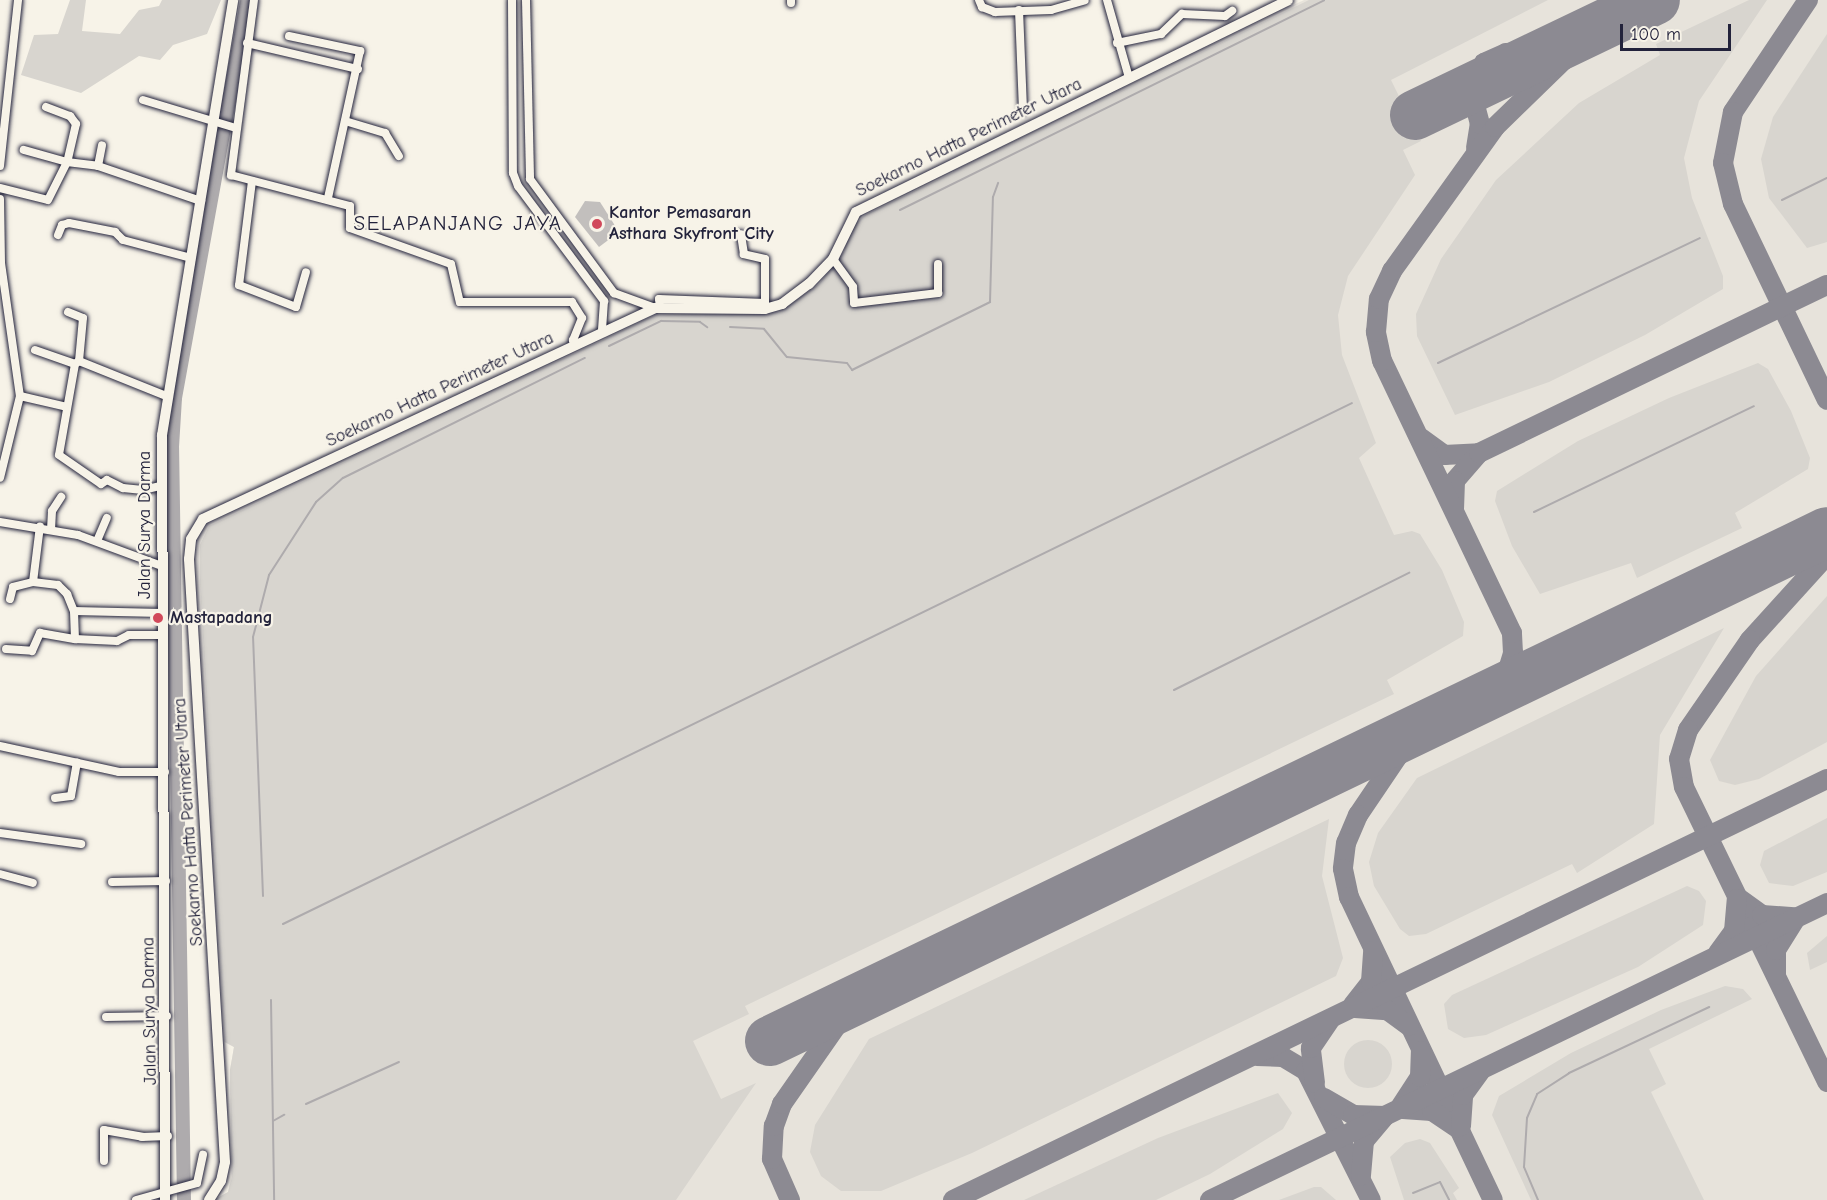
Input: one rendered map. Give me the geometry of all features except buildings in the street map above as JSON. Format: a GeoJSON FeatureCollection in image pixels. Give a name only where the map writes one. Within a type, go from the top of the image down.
{"type":"FeatureCollection","features":[{"type":"Feature","properties":{"kind":"main road","name":"Jalan Surya Darma"},"geometry":{"type":"LineString","coordinates":[[169,1195],[160,486],[166,396],[217,125],[232,0]]}},
{"type":"Feature","properties":{"kind":"main road","name":"Soekarno Hatta Perimeter Utara"},"geometry":{"type":"LineString","coordinates":[[209,1200],[221,1181],[225,1162],[189,559],[195,528],[214,513],[657,307],[782,304],[809,285],[832,259],[856,212],[1288,0]]}},
{"type":"Feature","properties":{"kind":"street"},"geometry":{"type":"LineString","coordinates":[[0,166],[18,0]]}},
{"type":"Feature","properties":{"kind":"street"},"geometry":{"type":"LineString","coordinates":[[254,0],[233,128],[229,172],[252,181],[328,198],[350,206],[350,228],[451,264],[460,302],[572,302],[582,318],[573,340],[575,345]]}},
{"type":"Feature","properties":{"kind":"street"},"geometry":{"type":"LineString","coordinates":[[512,0],[513,172],[604,301],[602,333]]}},
{"type":"Feature","properties":{"kind":"street"},"geometry":{"type":"LineString","coordinates":[[526,0],[526,170],[614,293],[657,307]]}},
{"type":"Feature","properties":{"kind":"street"},"geometry":{"type":"LineString","coordinates":[[979,0],[982,7],[995,12],[1051,10],[1085,0]]}},
{"type":"Feature","properties":{"kind":"street"},"geometry":{"type":"LineString","coordinates":[[1107,0],[1117,43],[1129,78]]}},
{"type":"Feature","properties":{"kind":"street"},"geometry":{"type":"LineString","coordinates":[[1019,10],[1023,111]]}},
{"type":"Feature","properties":{"kind":"street"},"geometry":{"type":"LineString","coordinates":[[1117,43],[1161,34],[1182,14],[1228,14],[1234,26]]}},
{"type":"Feature","properties":{"kind":"street"},"geometry":{"type":"LineString","coordinates":[[289,36],[360,51],[358,69],[328,198]]}},
{"type":"Feature","properties":{"kind":"street"},"geometry":{"type":"LineString","coordinates":[[248,43],[358,69]]}},
{"type":"Feature","properties":{"kind":"street"},"geometry":{"type":"LineString","coordinates":[[513,63],[526,63]]}},
{"type":"Feature","properties":{"kind":"street"},"geometry":{"type":"LineString","coordinates":[[513,75],[526,75]]}},
{"type":"Feature","properties":{"kind":"street"},"geometry":{"type":"LineString","coordinates":[[143,100],[217,125],[233,128]]}},
{"type":"Feature","properties":{"kind":"street"},"geometry":{"type":"LineString","coordinates":[[0,188],[45,201],[67,162],[76,124],[70,116],[46,107]]}},
{"type":"Feature","properties":{"kind":"street"},"geometry":{"type":"LineString","coordinates":[[345,121],[385,133],[399,156]]}},
{"type":"Feature","properties":{"kind":"street"},"geometry":{"type":"LineString","coordinates":[[98,166],[102,145]]}},
{"type":"Feature","properties":{"kind":"street"},"geometry":{"type":"LineString","coordinates":[[24,150],[67,162],[98,166],[201,201]]}},
{"type":"Feature","properties":{"kind":"street"},"geometry":{"type":"LineString","coordinates":[[252,181],[239,285],[296,307],[306,272]]}},
{"type":"Feature","properties":{"kind":"street"},"geometry":{"type":"LineString","coordinates":[[0,199],[1,263],[20,396],[0,478]]}},
{"type":"Feature","properties":{"kind":"street"},"geometry":{"type":"LineString","coordinates":[[58,235],[62,225],[69,223],[115,232],[123,240],[191,258]]}},
{"type":"Feature","properties":{"kind":"street"},"geometry":{"type":"LineString","coordinates":[[741,234],[744,254],[765,258],[765,306]]}},
{"type":"Feature","properties":{"kind":"street"},"geometry":{"type":"LineString","coordinates":[[569,254],[580,247]]}},
{"type":"Feature","properties":{"kind":"street"},"geometry":{"type":"LineString","coordinates":[[832,259],[853,287],[854,303],[938,293],[938,264]]}},
{"type":"Feature","properties":{"kind":"street"},"geometry":{"type":"LineString","coordinates":[[68,312],[83,318],[77,363],[59,455],[101,484],[107,480],[123,488],[143,490],[160,486]]}},
{"type":"Feature","properties":{"kind":"street"},"geometry":{"type":"LineString","coordinates":[[35,350],[166,396]]}},
{"type":"Feature","properties":{"kind":"street"},"geometry":{"type":"LineString","coordinates":[[20,396],[67,407]]}},
{"type":"Feature","properties":{"kind":"street"},"geometry":{"type":"LineString","coordinates":[[51,530],[52,511],[61,497]]}},
{"type":"Feature","properties":{"kind":"street"},"geometry":{"type":"LineString","coordinates":[[97,541],[107,518]]}},
{"type":"Feature","properties":{"kind":"street"},"geometry":{"type":"LineString","coordinates":[[0,522],[40,526],[97,541],[162,566]]}},
{"type":"Feature","properties":{"kind":"street"},"geometry":{"type":"LineString","coordinates":[[33,582],[40,526]]}},
{"type":"Feature","properties":{"kind":"street"},"geometry":{"type":"LineString","coordinates":[[10,599],[13,587],[33,582],[58,585],[74,611],[75,639]]}},
{"type":"Feature","properties":{"kind":"street"},"geometry":{"type":"LineString","coordinates":[[74,611],[162,614]]}},
{"type":"Feature","properties":{"kind":"street"},"geometry":{"type":"LineString","coordinates":[[6,649],[32,651],[40,633],[75,639],[117,641],[129,635],[163,635]]}},
{"type":"Feature","properties":{"kind":"street"},"geometry":{"type":"LineString","coordinates":[[0,746],[119,772],[165,772]]}},
{"type":"Feature","properties":{"kind":"street"},"geometry":{"type":"LineString","coordinates":[[55,798],[71,796],[77,763]]}},
{"type":"Feature","properties":{"kind":"street"},"geometry":{"type":"LineString","coordinates":[[0,833],[81,844]]}},
{"type":"Feature","properties":{"kind":"street"},"geometry":{"type":"LineString","coordinates":[[0,874],[33,883]]}},
{"type":"Feature","properties":{"kind":"street"},"geometry":{"type":"LineString","coordinates":[[112,882],[166,881]]}},
{"type":"Feature","properties":{"kind":"street"},"geometry":{"type":"LineString","coordinates":[[106,1017],[167,1016]]}},
{"type":"Feature","properties":{"kind":"street"},"geometry":{"type":"LineString","coordinates":[[104,1161],[104,1130],[142,1137],[168,1136]]}},
{"type":"Feature","properties":{"kind":"street"},"geometry":{"type":"LineString","coordinates":[[136,1200],[169,1195],[188,1188],[200,1178],[203,1155]]}},
{"type":"Feature","properties":{"kind":"shaded area"},"geometry":{"type":"Polygon","coordinates":[[[70,0],[86,0],[82,31],[120,34],[139,10],[159,6],[162,0],[221,0],[207,34],[173,45],[160,60],[139,56],[81,93],[21,75],[34,35],[58,34],[70,0]]]}},
{"type":"Feature","properties":{"kind":"shaded area"},"geometry":{"type":"Polygon","coordinates":[[[1304,0],[1827,0],[1827,1200],[214,1200],[228,1192],[231,1176],[230,1070],[234,1047],[224,1042],[197,582],[198,537],[208,524],[596,343],[597,351],[606,350],[606,338],[656,314],[763,314],[782,308],[796,342],[978,229],[953,171],[1304,0]]]}},
{"type":"Feature","properties":{"kind":"shaded area"},"geometry":{"type":"Polygon","coordinates":[[[1309,0],[1548,0],[1391,80],[1421,141],[1403,150],[1415,175],[1348,276],[1338,315],[1342,355],[1376,443],[1359,458],[1394,535],[1412,531],[1420,534],[1442,570],[1464,622],[1463,636],[1387,680],[1394,694],[745,1006],[749,1014],[693,1041],[721,1099],[756,1083],[676,1200],[214,1200],[228,1192],[232,1177],[230,1070],[234,1047],[225,1042],[200,582],[200,545],[209,526],[656,315],[779,312],[819,284],[844,251],[850,229],[865,215],[1309,0]]]}},
{"type":"Feature","properties":{"kind":"shaded area"},"geometry":{"type":"Polygon","coordinates":[[[1749,0],[1767,0],[1699,101],[1684,158],[1692,198],[1723,276],[1723,289],[1645,335],[1549,382],[1455,415],[1417,336],[1416,314],[1441,259],[1496,180],[1579,103],[1660,55],[1656,44],[1749,0]]]}},
{"type":"Feature","properties":{"kind":"shaded area"},"geometry":{"type":"Polygon","coordinates":[[[1827,34],[1827,242],[1807,248],[1769,198],[1761,159],[1773,117],[1827,34]]]}},
{"type":"Feature","properties":{"kind":"shaded area"},"geometry":{"type":"Polygon","coordinates":[[[1758,363],[1768,369],[1791,411],[1810,458],[1808,469],[1735,513],[1742,528],[1637,578],[1631,563],[1540,594],[1512,546],[1495,501],[1497,491],[1578,441],[1669,398],[1758,363]]]}},
{"type":"Feature","properties":{"kind":"shaded area"},"geometry":{"type":"Polygon","coordinates":[[[1827,596],[1827,742],[1759,779],[1735,785],[1719,781],[1710,760],[1756,676],[1827,596]]]}},
{"type":"Feature","properties":{"kind":"shaded area"},"geometry":{"type":"Polygon","coordinates":[[[1724,628],[1660,735],[1654,824],[1577,873],[1572,864],[1426,934],[1409,936],[1400,929],[1374,886],[1369,862],[1378,833],[1417,778],[1724,628]]]}},
{"type":"Feature","properties":{"kind":"shaded area"},"geometry":{"type":"Polygon","coordinates":[[[1827,818],[1827,872],[1793,886],[1769,883],[1760,865],[1764,851],[1827,818]]]}},
{"type":"Feature","properties":{"kind":"shaded area"},"geometry":{"type":"Polygon","coordinates":[[[1329,819],[1322,876],[1343,958],[1336,976],[972,1153],[881,1191],[841,1191],[821,1176],[810,1152],[815,1125],[869,1039],[1329,819]]]}},
{"type":"Feature","properties":{"kind":"shaded area"},"geometry":{"type":"Polygon","coordinates":[[[1687,886],[1699,891],[1706,901],[1703,925],[1638,967],[1486,1035],[1464,1038],[1448,1029],[1444,1004],[1452,995],[1687,886]]]}},
{"type":"Feature","properties":{"kind":"shaded area"},"geometry":{"type":"Polygon","coordinates":[[[1827,936],[1827,962],[1810,970],[1807,953],[1827,936]]]}},
{"type":"Feature","properties":{"kind":"shaded area"},"geometry":{"type":"Polygon","coordinates":[[[1725,986],[1743,989],[1752,999],[1649,1049],[1666,1084],[1651,1092],[1704,1200],[1531,1200],[1492,1115],[1499,1096],[1571,1053],[1661,1010],[1725,986]]]}},
{"type":"Feature","properties":{"kind":"shaded area"},"geometry":{"type":"Polygon","coordinates":[[[1368,1040],[1385,1047],[1392,1064],[1385,1081],[1368,1088],[1351,1081],[1344,1064],[1351,1047],[1368,1040]]]}},
{"type":"Feature","properties":{"kind":"shaded area"},"geometry":{"type":"Polygon","coordinates":[[[1278,1093],[1292,1113],[1283,1129],[1210,1174],[1156,1200],[1024,1200],[1158,1138],[1278,1093]]]}},
{"type":"Feature","properties":{"kind":"shaded area"},"geometry":{"type":"Polygon","coordinates":[[[1420,1139],[1430,1143],[1459,1188],[1453,1193],[1457,1200],[1404,1200],[1390,1157],[1405,1143],[1420,1139]]]}},
{"type":"Feature","properties":{"kind":"shaded area"},"geometry":{"type":"Polygon","coordinates":[[[1314,1187],[1321,1187],[1336,1200],[1279,1200],[1314,1187]]]}},
{"type":"Feature","properties":{"kind":"waterway"},"geometry":{"type":"LineString","coordinates":[[184,1200],[172,447],[175,398],[247,0]]}},
{"type":"Feature","properties":{"kind":"waterway"},"geometry":{"type":"LineString","coordinates":[[900,210],[1324,0]]}},
{"type":"Feature","properties":{"kind":"waterway"},"geometry":{"type":"LineString","coordinates":[[1782,200],[1827,178]]}},
{"type":"Feature","properties":{"kind":"waterway"},"geometry":{"type":"LineString","coordinates":[[730,327],[764,329],[787,357],[847,363],[852,370],[990,302],[993,197],[998,183]]}},
{"type":"Feature","properties":{"kind":"waterway"},"geometry":{"type":"LineString","coordinates":[[1438,363],[1700,238]]}},
{"type":"Feature","properties":{"kind":"waterway"},"geometry":{"type":"LineString","coordinates":[[609,346],[661,321],[700,322],[707,327]]}},
{"type":"Feature","properties":{"kind":"waterway"},"geometry":{"type":"LineString","coordinates":[[263,896],[253,637],[269,575],[316,502],[343,478],[585,358]]}},
{"type":"Feature","properties":{"kind":"waterway"},"geometry":{"type":"LineString","coordinates":[[283,924],[1352,403]]}},
{"type":"Feature","properties":{"kind":"waterway"},"geometry":{"type":"LineString","coordinates":[[1534,512],[1754,406]]}},
{"type":"Feature","properties":{"kind":"waterway"},"geometry":{"type":"LineString","coordinates":[[1174,690],[1409,573]]}},
{"type":"Feature","properties":{"kind":"waterway"},"geometry":{"type":"LineString","coordinates":[[271,1000],[274,1200]]}},
{"type":"Feature","properties":{"kind":"waterway"},"geometry":{"type":"LineString","coordinates":[[1538,1200],[1524,1167],[1527,1118],[1537,1094],[1569,1073],[1709,1007]]}},
{"type":"Feature","properties":{"kind":"waterway"},"geometry":{"type":"LineString","coordinates":[[306,1104],[399,1062]]}},
{"type":"Feature","properties":{"kind":"waterway"},"geometry":{"type":"LineString","coordinates":[[273,1121],[284,1115]]}},
{"type":"Feature","properties":{"kind":"waterway"},"geometry":{"type":"LineString","coordinates":[[1413,1193],[1440,1182],[1449,1200]]}},
{"type":"Feature","properties":{"kind":"taxiway"},"geometry":{"type":"LineString","coordinates":[[1470,704],[1507,673],[1513,653],[1512,633],[1382,361],[1376,332],[1379,299],[1392,271],[1495,127],[1564,60],[1655,0]]}},
{"type":"Feature","properties":{"kind":"taxiway"},"geometry":{"type":"LineString","coordinates":[[1808,0],[1733,112],[1723,163],[1733,204],[1827,400]]}},
{"type":"Feature","properties":{"kind":"taxiway"},"geometry":{"type":"LineString","coordinates":[[1476,148],[1480,124],[1471,91],[1484,63],[1506,53],[1542,52],[1580,35]]}},
{"type":"Feature","properties":{"kind":"taxiway"},"geometry":{"type":"LineString","coordinates":[[1479,453],[1827,285]]}},
{"type":"Feature","properties":{"kind":"taxiway"},"geometry":{"type":"LineString","coordinates":[[1421,438],[1444,455],[1479,453],[1455,481],[1454,508]]}},
{"type":"Feature","properties":{"kind":"taxiway"},"geometry":{"type":"LineString","coordinates":[[1827,555],[1750,640],[1688,730],[1679,759],[1684,787],[1827,1082]]}},
{"type":"Feature","properties":{"kind":"taxiway"},"geometry":{"type":"LineString","coordinates":[[1456,711],[1418,736],[1398,756],[1358,815],[1346,843],[1343,869],[1349,897],[1493,1200]]}},
{"type":"Feature","properties":{"kind":"taxiway"},"geometry":{"type":"LineString","coordinates":[[953,1200],[1827,779]]}},
{"type":"Feature","properties":{"kind":"taxiway"},"geometry":{"type":"LineString","coordinates":[[1718,953],[1734,931],[1737,899]]}},
{"type":"Feature","properties":{"kind":"taxiway"},"geometry":{"type":"LineString","coordinates":[[1740,899],[1762,915],[1794,917]]}},
{"type":"Feature","properties":{"kind":"taxiway"},"geometry":{"type":"LineString","coordinates":[[1210,1200],[1827,903]]}},
{"type":"Feature","properties":{"kind":"taxiway"},"geometry":{"type":"LineString","coordinates":[[1776,975],[1776,950],[1795,920]]}},
{"type":"Feature","properties":{"kind":"taxiway"},"geometry":{"type":"LineString","coordinates":[[1353,1005],[1371,982],[1373,951]]}},
{"type":"Feature","properties":{"kind":"taxiway"},"geometry":{"type":"LineString","coordinates":[[790,1200],[772,1159],[774,1126],[782,1104],[849,1008],[896,980]]}},
{"type":"Feature","properties":{"kind":"taxiway"},"geometry":{"type":"LineString","coordinates":[[1355,1008],[1387,1010],[1409,1026]]}},
{"type":"Feature","properties":{"kind":"taxiway"},"geometry":{"type":"LineString","coordinates":[[1315,1083],[1311,1048],[1330,1020]]}},
{"type":"Feature","properties":{"kind":"taxiway"},"geometry":{"type":"LineString","coordinates":[[1401,1106],[1420,1077],[1421,1051]]}},
{"type":"Feature","properties":{"kind":"taxiway"},"geometry":{"type":"LineString","coordinates":[[1257,1056],[1283,1057],[1306,1071],[1371,1200]]}},
{"type":"Feature","properties":{"kind":"taxiway"},"geometry":{"type":"LineString","coordinates":[[1461,1126],[1463,1095],[1480,1072]]}},
{"type":"Feature","properties":{"kind":"taxiway"},"geometry":{"type":"LineString","coordinates":[[1324,1098],[1353,1115],[1385,1116],[1364,1141],[1361,1176]]}},
{"type":"Feature","properties":{"kind":"taxiway"},"geometry":{"type":"LineString","coordinates":[[1403,1109],[1432,1111],[1457,1128]]}},
{"type":"Feature","properties":{"kind":"runway"},"geometry":{"type":"LineString","coordinates":[[1415,115],[1655,0]]}},
{"type":"Feature","properties":{"kind":"runway"},"geometry":{"type":"LineString","coordinates":[[770,1041],[1827,532]]}},
{"type":"Feature","properties":{"kind":"place","name":"Kantor Pemasaran Asthara Skyfront City"},"geometry":{"type":"Point","coordinates":[597,224]}},
{"type":"Feature","properties":{"kind":"place","name":"Mastapadang"},"geometry":{"type":"Point","coordinates":[158,618]}},
{"type":"Feature","properties":{"kind":"district","name":"SELAPANJANG JAYA"},"geometry":{"type":"Point","coordinates":[458,223]}}]}
